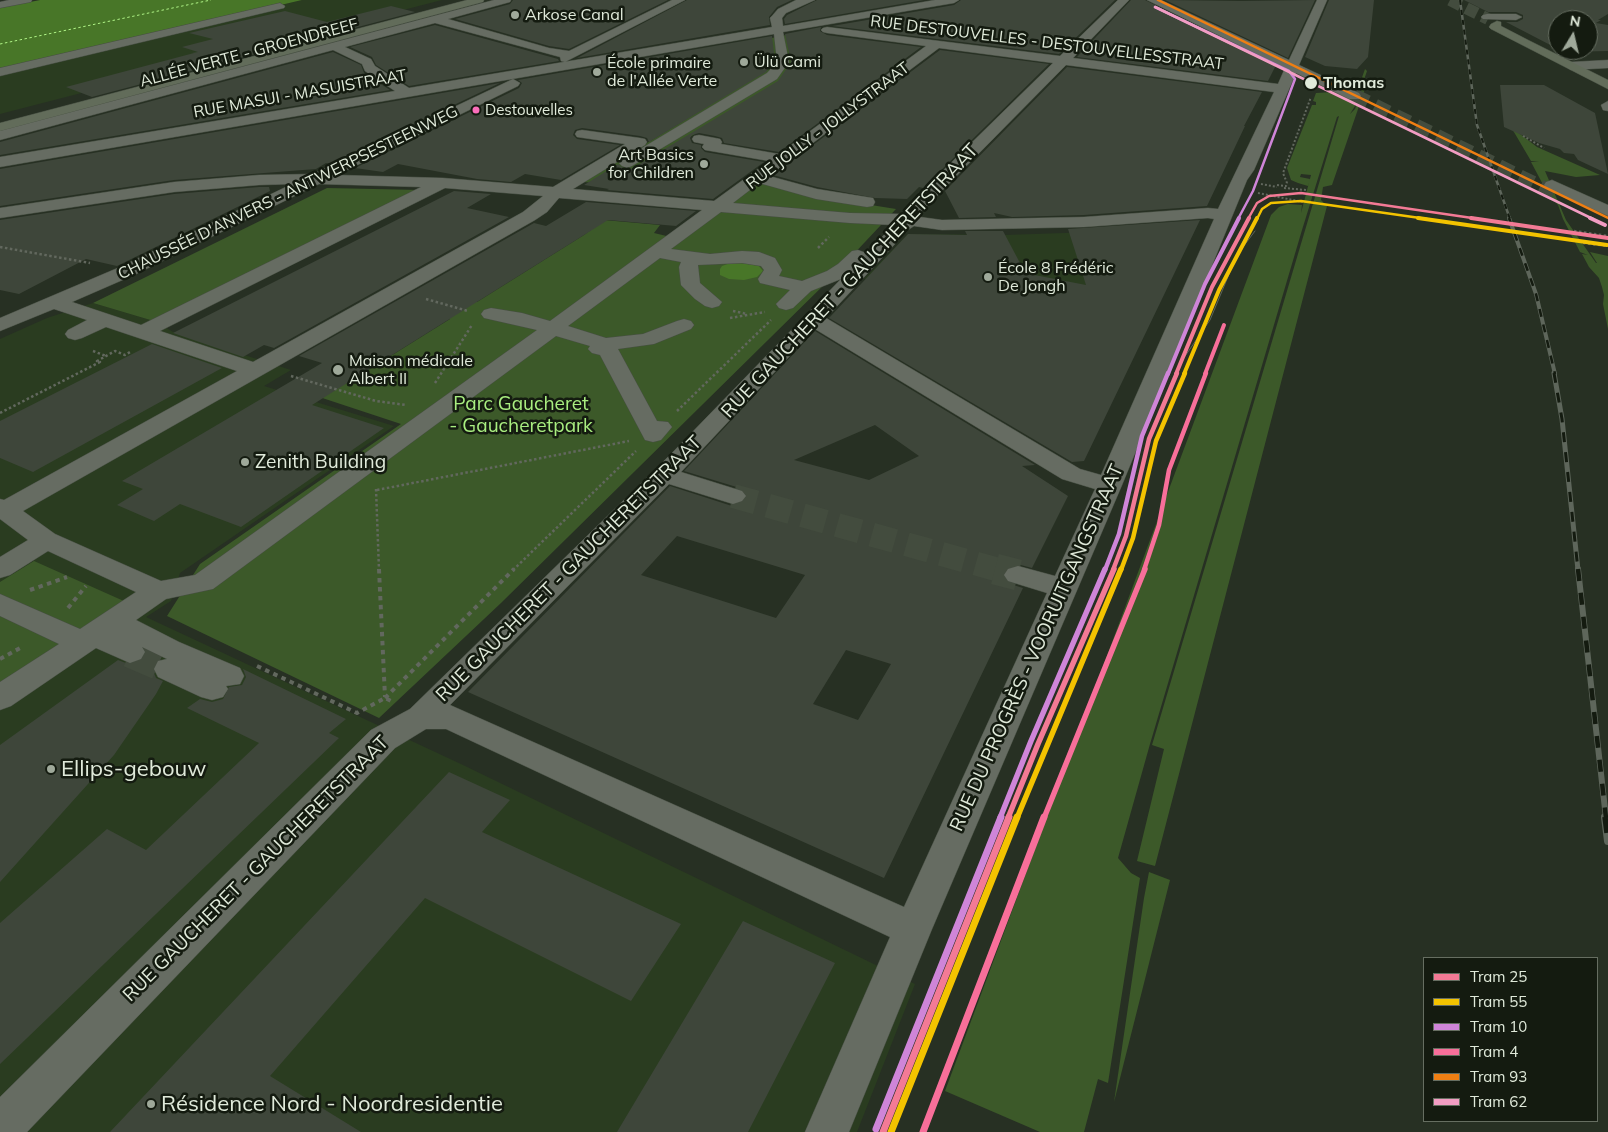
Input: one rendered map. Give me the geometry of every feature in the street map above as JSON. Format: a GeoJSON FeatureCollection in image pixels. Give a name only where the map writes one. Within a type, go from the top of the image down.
{"type":"FeatureCollection","features":[{"type":"Feature","properties":{"kind":"main road","name":"ALLÉE VERTE - GROENDREEF"},"geometry":{"type":"LineString","coordinates":[[0,119],[458,0]]}},
{"type":"Feature","properties":{"kind":"main road","name":"ALLÉE VERTE - GROENDREEF"},"geometry":{"type":"LineString","coordinates":[[0,127],[479,0]]}},
{"type":"Feature","properties":{"kind":"main road"},"geometry":{"type":"LineString","coordinates":[[1538,48],[1508,22],[1524,43],[1538,48],[1608,85]]}},
{"type":"Feature","properties":{"kind":"street"},"geometry":{"type":"LineString","coordinates":[[0,5],[26,0]]}},
{"type":"Feature","properties":{"kind":"street","name":"ALLÉE VERTE - GROENDREEF"},"geometry":{"type":"LineString","coordinates":[[0,136],[506,0]]}},
{"type":"Feature","properties":{"kind":"street","name":"CHAUSSÉE D'ANVERS - ANTWERPSESTEENWEG"},"geometry":{"type":"LineString","coordinates":[[0,325],[127,271],[541,70],[680,0]]}},
{"type":"Feature","properties":{"kind":"street"},"geometry":{"type":"LineString","coordinates":[[593,183],[772,76],[780,68],[782,58],[778,29],[793,5],[810,0]]}},
{"type":"Feature","properties":{"kind":"street","name":"RUE MASUI - MASUISTRAAT"},"geometry":{"type":"LineString","coordinates":[[0,162],[954,0]]}},
{"type":"Feature","properties":{"kind":"street","name":"RUE GAUCHERET - GAUCHERETSTRAAT"},"geometry":{"type":"LineString","coordinates":[[0,1128],[383,739],[421,717],[664,475],[814,320],[902,226],[908,215],[1124,0]]}},
{"type":"Feature","properties":{"kind":"street"},"geometry":{"type":"LineString","coordinates":[[1152,0],[1293,64]]}},
{"type":"Feature","properties":{"kind":"street"},"geometry":{"type":"LineString","coordinates":[[1168,0],[1293,64],[1310,75],[1355,94]]}},
{"type":"Feature","properties":{"kind":"street","name":"RUE DU PROGRÈS - VOORUITGANGSTRAAT"},"geometry":{"type":"LineString","coordinates":[[826,1132],[913,929],[1109,485],[1230,202],[1322,0]]}},
{"type":"Feature","properties":{"kind":"street"},"geometry":{"type":"LineString","coordinates":[[0,72],[280,6]]}},
{"type":"Feature","properties":{"kind":"street","name":"RUE MASUI - MASUISTRAAT"},"geometry":{"type":"LineString","coordinates":[[435,19],[548,52],[606,60]]}},
{"type":"Feature","properties":{"kind":"street","name":"RUE DESTOUVELLES - DESTOUVELLESSTRAAT"},"geometry":{"type":"LineString","coordinates":[[810,25],[825,30],[1282,89]]}},
{"type":"Feature","properties":{"kind":"street","name":"RUE JOLLY - JOLLYSTRAAT"},"geometry":{"type":"LineString","coordinates":[[158,591],[202,583],[447,408],[936,45]]}},
{"type":"Feature","properties":{"kind":"street"},"geometry":{"type":"LineString","coordinates":[[333,46],[367,62],[370,68],[407,93]]}},
{"type":"Feature","properties":{"kind":"street"},"geometry":{"type":"LineString","coordinates":[[1571,66],[1608,64]]}},
{"type":"Feature","properties":{"kind":"street"},"geometry":{"type":"LineString","coordinates":[[470,82],[489,85],[493,87],[494,93]]}},
{"type":"Feature","properties":{"kind":"street"},"geometry":{"type":"LineString","coordinates":[[158,591],[46,540],[3,508],[529,216],[541,208],[555,194],[640,142],[582,134]]}},
{"type":"Feature","properties":{"kind":"street"},"geometry":{"type":"LineString","coordinates":[[699,139],[715,142],[710,147],[782,159]]}},
{"type":"Feature","properties":{"kind":"street"},"geometry":{"type":"LineString","coordinates":[[0,214],[174,187],[259,180],[320,178],[443,183],[850,218],[908,215]]}},
{"type":"Feature","properties":{"kind":"street"},"geometry":{"type":"LineString","coordinates":[[757,178],[793,188],[855,201],[908,215],[933,224],[1000,225],[1120,220],[1208,213],[1230,202]]}},
{"type":"Feature","properties":{"kind":"street"},"geometry":{"type":"LineString","coordinates":[[150,335],[443,183]]}},
{"type":"Feature","properties":{"kind":"street"},"geometry":{"type":"LineString","coordinates":[[1608,211],[1554,190],[1608,219]]}},
{"type":"Feature","properties":{"kind":"street"},"geometry":{"type":"LineString","coordinates":[[781,310],[804,287],[845,268],[908,215]]}},
{"type":"Feature","properties":{"kind":"street"},"geometry":{"type":"LineString","coordinates":[[835,232],[850,218]]}},
{"type":"Feature","properties":{"kind":"street"},"geometry":{"type":"LineString","coordinates":[[658,252],[692,259],[759,258],[768,262],[773,270],[767,278],[804,287]]}},
{"type":"Feature","properties":{"kind":"street"},"geometry":{"type":"LineString","coordinates":[[692,259],[688,266],[690,285],[712,302]]}},
{"type":"Feature","properties":{"kind":"street"},"geometry":{"type":"LineString","coordinates":[[53,302],[150,335],[258,368]]}},
{"type":"Feature","properties":{"kind":"street"},"geometry":{"type":"LineString","coordinates":[[484,316],[511,316],[554,327],[602,347],[647,340],[684,325]]}},
{"type":"Feature","properties":{"kind":"street"},"geometry":{"type":"LineString","coordinates":[[75,334],[104,320]]}},
{"type":"Feature","properties":{"kind":"street"},"geometry":{"type":"LineString","coordinates":[[814,320],[1070,474],[1109,485]]}},
{"type":"Feature","properties":{"kind":"street"},"geometry":{"type":"LineString","coordinates":[[602,347],[654,433]]}},
{"type":"Feature","properties":{"kind":"street"},"geometry":{"type":"LineString","coordinates":[[664,475],[734,496]]}},
{"type":"Feature","properties":{"kind":"street"},"geometry":{"type":"LineString","coordinates":[[0,569],[46,540]]}},
{"type":"Feature","properties":{"kind":"street"},"geometry":{"type":"LineString","coordinates":[[1018,575],[1063,588]]}},
{"type":"Feature","properties":{"kind":"street"},"geometry":{"type":"LineString","coordinates":[[0,698],[158,591]]}},
{"type":"Feature","properties":{"kind":"street"},"geometry":{"type":"LineString","coordinates":[[12,598],[96,632],[230,676]]}},
{"type":"Feature","properties":{"kind":"street"},"geometry":{"type":"LineString","coordinates":[[96,632],[130,652]]}},
{"type":"Feature","properties":{"kind":"street"},"geometry":{"type":"LineString","coordinates":[[421,717],[450,717],[913,929]]}},
{"type":"Feature","properties":{"kind":"path"},"geometry":{"type":"LineString","coordinates":[[1288,188],[1283,173],[1312,93]]}},
{"type":"Feature","properties":{"kind":"path"},"geometry":{"type":"LineString","coordinates":[[1523,136],[1544,148]]}},
{"type":"Feature","properties":{"kind":"path"},"geometry":{"type":"LineString","coordinates":[[1277,185],[1306,190]]}},
{"type":"Feature","properties":{"kind":"path"},"geometry":{"type":"LineString","coordinates":[[1230,202],[1303,202]]}},
{"type":"Feature","properties":{"kind":"path"},"geometry":{"type":"LineString","coordinates":[[1574,230],[1608,236]]}},
{"type":"Feature","properties":{"kind":"path"},"geometry":{"type":"LineString","coordinates":[[818,248],[835,232]]}},
{"type":"Feature","properties":{"kind":"path"},"geometry":{"type":"LineString","coordinates":[[1583,243],[1608,246]]}},
{"type":"Feature","properties":{"kind":"path"},"geometry":{"type":"LineString","coordinates":[[0,246],[87,262]]}},
{"type":"Feature","properties":{"kind":"path"},"geometry":{"type":"LineString","coordinates":[[230,676],[357,713],[386,698],[496,586],[781,310]]}},
{"type":"Feature","properties":{"kind":"path"},"geometry":{"type":"LineString","coordinates":[[750,315],[771,319]]}},
{"type":"Feature","properties":{"kind":"path"},"geometry":{"type":"LineString","coordinates":[[447,408],[434,384],[484,316]]}},
{"type":"Feature","properties":{"kind":"path"},"geometry":{"type":"LineString","coordinates":[[0,413],[100,362],[97,361],[115,351],[125,355],[150,335]]}},
{"type":"Feature","properties":{"kind":"path"},"geometry":{"type":"LineString","coordinates":[[258,368],[376,401],[447,408]]}},
{"type":"Feature","properties":{"kind":"path"},"geometry":{"type":"LineString","coordinates":[[348,480],[377,490],[654,433]]}},
{"type":"Feature","properties":{"kind":"path"},"geometry":{"type":"LineString","coordinates":[[377,490],[386,698]]}},
{"type":"Feature","properties":{"kind":"path"},"geometry":{"type":"LineString","coordinates":[[12,598],[66,577],[74,580]]}},
{"type":"Feature","properties":{"kind":"path"},"geometry":{"type":"LineString","coordinates":[[386,698],[421,717]]}},
{"type":"Feature","properties":{"kind":"shaded area"},"geometry":{"type":"Polygon","coordinates":[[[40,0],[302,0],[0,71],[0,8],[40,0]]]}},
{"type":"Feature","properties":{"kind":"shaded area"},"geometry":{"type":"Polygon","coordinates":[[[302,0],[442,0],[0,114],[0,71],[302,0]]]}},
{"type":"Feature","properties":{"kind":"shaded area","name":"École 8 Frédéric De Jongh"},"geometry":{"type":"Polygon","coordinates":[[[1095,232],[1104,288],[907,288],[864,279],[908,234],[1005,235],[1095,232]]]}},
{"type":"Feature","properties":{"kind":"shaded area"},"geometry":{"type":"Polygon","coordinates":[[[733,262],[758,265],[763,271],[757,277],[744,280],[729,279],[720,275],[722,266],[733,262]]]}},
{"type":"Feature","properties":{"kind":"shaded area"},"geometry":{"type":"Polygon","coordinates":[[[93,303],[157,322],[173,332],[291,370],[264,386],[394,426],[180,573],[171,601],[146,617],[463,765],[915,984],[857,1132],[0,1132],[0,339],[47,318],[93,303]]]}},
{"type":"Feature","properties":{"kind":"green space"},"geometry":{"type":"Polygon","coordinates":[[[791,34],[793,74],[680,143],[672,189],[583,182],[706,107],[767,39],[791,34]]]}},
{"type":"Feature","properties":{"kind":"green space"},"geometry":{"type":"Polygon","coordinates":[[[1365,69],[1367,71],[1355,106],[1350,114],[1355,109],[1365,80],[1368,80],[1332,185],[1323,187],[1321,200],[1327,206],[1155,866],[1137,861],[1164,749],[1152,745],[1339,116],[1337,117],[1302,230],[1118,858],[1131,873],[1140,878],[1108,1083],[1098,1079],[1084,1132],[1040,1132],[945,1091],[1271,215],[1279,207],[1288,204],[1302,205],[1301,213],[1308,186],[1291,180],[1287,168],[1312,105],[1316,105],[1316,102],[1313,101],[1316,93],[1334,92],[1354,100],[1365,69]],[[1301,174],[1300,177],[1310,179],[1311,175],[1301,174]]]}},
{"type":"Feature","properties":{"kind":"green space"},"geometry":{"type":"Polygon","coordinates":[[[1511,127],[1537,147],[1600,175],[1576,177],[1545,171],[1566,220],[1596,263],[1590,252],[1608,256],[1608,329],[1603,304],[1604,295],[1599,278],[1589,267],[1582,254],[1588,255],[1580,252],[1558,205],[1548,194],[1531,162],[1539,161],[1531,161],[1511,127]]]}},
{"type":"Feature","properties":{"kind":"green space","name":"Parc Gaucheret - Gaucheretpark"},"geometry":{"type":"Polygon","coordinates":[[[756,182],[821,197],[896,209],[834,275],[501,603],[379,718],[167,616],[200,564],[401,424],[289,387],[349,382],[450,319],[435,291],[477,302],[584,235],[604,220],[660,225],[654,233],[679,239],[756,182]]]}},
{"type":"Feature","properties":{"kind":"green space"},"geometry":{"type":"Polygon","coordinates":[[[327,188],[421,190],[157,322],[93,303],[327,188]]]}},
{"type":"Feature","properties":{"kind":"green space"},"geometry":{"type":"Polygon","coordinates":[[[34,561],[126,602],[0,689],[0,582],[34,561]]]}},
{"type":"Feature","properties":{"kind":"green space"},"geometry":{"type":"Polygon","coordinates":[[[1149,872],[1170,880],[1114,1102],[1144,898],[1149,872]]]}},
{"type":"Feature","properties":{"kind":"building"},"geometry":{"type":"Polygon","coordinates":[[[513,0],[668,0],[569,49],[549,46],[455,19],[510,4],[513,0]]]}},
{"type":"Feature","properties":{"kind":"building"},"geometry":{"type":"Polygon","coordinates":[[[687,0],[792,0],[777,7],[769,17],[770,25],[577,58],[687,0]]]}},
{"type":"Feature","properties":{"kind":"building"},"geometry":{"type":"Polygon","coordinates":[[[817,0],[924,0],[785,24],[784,19],[787,15],[817,0]]]}},
{"type":"Feature","properties":{"kind":"building"},"geometry":{"type":"Polygon","coordinates":[[[961,0],[1115,0],[1059,54],[832,26],[954,5],[961,0]]]}},
{"type":"Feature","properties":{"kind":"building"},"geometry":{"type":"Polygon","coordinates":[[[1131,0],[1145,0],[1276,65],[1268,81],[1077,57],[1131,0]]]}},
{"type":"Feature","properties":{"kind":"building"},"geometry":{"type":"Polygon","coordinates":[[[1165,0],[1241,1],[1315,0],[1288,58],[1165,0]]]}},
{"type":"Feature","properties":{"kind":"building"},"geometry":{"type":"Polygon","coordinates":[[[1329,0],[1374,0],[1368,57],[1357,69],[1325,66],[1305,57],[1329,0]]]}},
{"type":"Feature","properties":{"kind":"building"},"geometry":{"type":"Polygon","coordinates":[[[1464,0],[1608,0],[1608,14],[1598,20],[1598,10],[1548,10],[1548,44],[1506,22],[1517,22],[1523,19],[1523,15],[1516,12],[1488,12],[1464,0]]]}},
{"type":"Feature","properties":{"kind":"building"},"geometry":{"type":"Polygon","coordinates":[[[391,6],[415,12],[92,97],[66,87],[198,52],[182,47],[213,39],[189,33],[285,11],[327,22],[391,6]]]}},
{"type":"Feature","properties":{"kind":"building"},"geometry":{"type":"Polygon","coordinates":[[[1598,23],[1608,25],[1608,51],[1598,51],[1598,23]]]}},
{"type":"Feature","properties":{"kind":"building"},"geometry":{"type":"Polygon","coordinates":[[[435,25],[558,59],[559,61],[409,86],[376,65],[372,57],[350,47],[435,25]]]}},
{"type":"Feature","properties":{"kind":"building"},"geometry":{"type":"Polygon","coordinates":[[[821,27],[820,31],[827,35],[921,47],[779,152],[724,143],[722,138],[715,136],[699,133],[692,135],[690,138],[692,143],[701,145],[705,152],[764,162],[713,199],[607,190],[609,189],[584,185],[618,164],[626,170],[633,168],[778,81],[791,62],[785,34],[821,27]]]}},
{"type":"Feature","properties":{"kind":"building"},"geometry":{"type":"Polygon","coordinates":[[[772,36],[775,61],[766,72],[649,142],[647,138],[640,136],[582,128],[575,130],[573,135],[577,139],[620,145],[561,180],[525,174],[511,182],[477,179],[398,164],[383,172],[355,168],[519,88],[522,83],[518,80],[772,36]]]}},
{"type":"Feature","properties":{"kind":"building"},"geometry":{"type":"Polygon","coordinates":[[[940,50],[1049,64],[923,188],[919,187],[907,199],[875,198],[817,187],[773,175],[940,50]]]}},
{"type":"Feature","properties":{"kind":"building"},"geometry":{"type":"Polygon","coordinates":[[[333,52],[361,65],[364,73],[390,90],[0,155],[0,142],[333,52]]]}},
{"type":"Feature","properties":{"kind":"building"},"geometry":{"type":"Polygon","coordinates":[[[1067,67],[1262,92],[1207,206],[1084,215],[1012,217],[994,213],[996,217],[959,218],[945,191],[1067,67]]]}},
{"type":"Feature","properties":{"kind":"building"},"geometry":{"type":"Polygon","coordinates":[[[500,83],[316,169],[174,180],[0,206],[0,169],[500,83]]]}},
{"type":"Feature","properties":{"kind":"building"},"geometry":{"type":"Polygon","coordinates":[[[1500,85],[1544,85],[1595,113],[1608,174],[1578,160],[1574,154],[1564,153],[1560,149],[1539,143],[1504,127],[1500,85]]]}},
{"type":"Feature","properties":{"kind":"building"},"geometry":{"type":"Polygon","coordinates":[[[269,187],[270,191],[117,266],[86,259],[19,294],[0,290],[0,220],[174,194],[269,187]]]}},
{"type":"Feature","properties":{"kind":"building"},"geometry":{"type":"Polygon","coordinates":[[[454,191],[491,194],[467,208],[509,217],[274,348],[264,345],[243,357],[173,333],[454,191]]]}},
{"type":"Feature","properties":{"kind":"building"},"geometry":{"type":"Polygon","coordinates":[[[586,202],[696,211],[676,226],[608,220],[312,405],[384,428],[241,527],[180,504],[154,521],[117,505],[143,489],[122,481],[322,363],[299,356],[534,223],[546,226],[586,202]]]}},
{"type":"Feature","properties":{"kind":"building"},"geometry":{"type":"Polygon","coordinates":[[[1200,220],[1084,461],[1072,462],[829,318],[908,234],[967,235],[965,231],[1003,231],[1020,263],[1014,271],[1086,285],[1068,229],[1200,220]]]}},
{"type":"Feature","properties":{"kind":"building"},"geometry":{"type":"Polygon","coordinates":[[[815,331],[1035,465],[1022,466],[1068,496],[1032,568],[1017,564],[1007,567],[1002,574],[1007,583],[1023,588],[884,878],[468,692],[670,486],[732,506],[743,502],[748,496],[743,489],[684,471],[815,331]],[[875,425],[794,460],[869,480],[919,456],[875,425]],[[677,536],[641,575],[776,618],[805,575],[677,536]],[[846,650],[813,704],[858,720],[891,664],[846,650]]]}},
{"type":"Feature","properties":{"kind":"building"},"geometry":{"type":"Polygon","coordinates":[[[152,344],[222,368],[33,472],[0,458],[0,421],[152,344]]]}},
{"type":"Feature","properties":{"kind":"building","name":"Ellips-gebouw"},"geometry":{"type":"Polygon","coordinates":[[[147,651],[161,658],[156,660],[152,668],[156,678],[163,681],[156,694],[114,755],[0,882],[0,745],[118,660],[131,665],[142,661],[147,651]]]}},
{"type":"Feature","properties":{"kind":"building"},"geometry":{"type":"Polygon","coordinates":[[[243,669],[346,719],[329,733],[339,738],[0,1064],[0,923],[107,829],[146,850],[259,743],[187,708],[200,699],[212,702],[223,699],[229,687],[242,685],[246,677],[243,669]]]}},
{"type":"Feature","properties":{"kind":"building"},"geometry":{"type":"Polygon","coordinates":[[[449,772],[510,800],[482,832],[681,924],[631,1001],[425,898],[270,1076],[361,1132],[110,1132],[449,772]]]}},
{"type":"Feature","properties":{"kind":"building"},"geometry":{"type":"Polygon","coordinates":[[[743,921],[835,963],[748,1132],[617,1132],[743,921]]]}},
{"type":"Feature","properties":{"kind":"ferry route"},"geometry":{"type":"LineString","coordinates":[[0,44],[211,0]]}},
{"type":"Feature","properties":{"kind":"tunnel"},"geometry":{"type":"LineString","coordinates":[[1450,0],[1488,19]]}},
{"type":"Feature","properties":{"kind":"tunnel"},"geometry":{"type":"LineString","coordinates":[[1356,97],[1354,96],[1555,194]]}},
{"type":"Feature","properties":{"kind":"tunnel"},"geometry":{"type":"LineString","coordinates":[[733,496],[999,570]]}},
{"type":"Feature","properties":{"kind":"tunnel"},"geometry":{"type":"LineString","coordinates":[[995,569],[1018,575]]}},
{"type":"Feature","properties":{"kind":"tunnel"},"geometry":{"type":"LineString","coordinates":[[130,652],[169,669]]}},
{"type":"Feature","properties":{"kind":"tram line","name":"93"},"geometry":{"type":"LineString","coordinates":[[1158,0],[1608,218]]}},
{"type":"Feature","properties":{"kind":"tram line","name":"10"},"geometry":{"type":"LineString","coordinates":[[876,1129],[1031,741],[1112,553],[1119,534],[1142,436],[1205,284],[1253,191],[1295,79],[1289,71],[1155,7]]}},
{"type":"Feature","properties":{"kind":"tram line","name":"62"},"geometry":{"type":"LineString","coordinates":[[1155,7],[1605,225]]}},
{"type":"Feature","properties":{"kind":"tram line","name":"25"},"geometry":{"type":"LineString","coordinates":[[883,1132],[1038,744],[1119,556],[1126,536],[1149,439],[1212,287],[1257,203],[1269,196],[1301,193],[1608,238]]}},
{"type":"Feature","properties":{"kind":"tram line","name":"55"},"geometry":{"type":"LineString","coordinates":[[891,1132],[1045,747],[1126,558],[1133,538],[1156,441],[1219,290],[1262,209],[1271,203],[1301,201],[1607,245]]}},
{"type":"Feature","properties":{"kind":"tram line"},"geometry":{"type":"LineString","coordinates":[[1181,362],[1210,320],[1237,255],[1255,231]]}},
{"type":"Feature","properties":{"kind":"tram line","name":"4"},"geometry":{"type":"LineString","coordinates":[[923,1132],[1068,755],[1146,565],[1159,525],[1169,470],[1224,325]]}},
{"type":"Feature","properties":{"kind":"railway"},"geometry":{"type":"LineString","coordinates":[[1460,0],[1477,125],[1510,219]]}},
{"type":"Feature","properties":{"kind":"railway"},"geometry":{"type":"LineString","coordinates":[[1509,218],[1536,294],[1555,374]]}},
{"type":"Feature","properties":{"kind":"railway"},"geometry":{"type":"LineString","coordinates":[[1554,373],[1562,419],[1578,570]]}},
{"type":"Feature","properties":{"kind":"railway"},"geometry":{"type":"LineString","coordinates":[[1578,569],[1606,818]]}},
{"type":"Feature","properties":{"kind":"railway"},"geometry":{"type":"LineString","coordinates":[[1605,817],[1608,841]]}},
{"type":"Feature","properties":{"kind":"place","name":"Arkose Canal"},"geometry":{"type":"Point","coordinates":[515,15]}},
{"type":"Feature","properties":{"kind":"place","name":"Ülü Cami"},"geometry":{"type":"Point","coordinates":[744,62]}},
{"type":"Feature","properties":{"kind":"place","name":"École primaire de l'Allée Verte"},"geometry":{"type":"Point","coordinates":[597,72]}},
{"type":"Feature","properties":{"kind":"place","name":"Thomas"},"geometry":{"type":"Point","coordinates":[1311,83]}},
{"type":"Feature","properties":{"kind":"place","name":"Destouvelles"},"geometry":{"type":"Point","coordinates":[476,110]}},
{"type":"Feature","properties":{"kind":"place","name":"Art Basics for Children"},"geometry":{"type":"Point","coordinates":[704,164]}},
{"type":"Feature","properties":{"kind":"place","name":"École 8 Frédéric De Jongh"},"geometry":{"type":"Point","coordinates":[988,277]}},
{"type":"Feature","properties":{"kind":"place","name":"Maison médicale Albert II"},"geometry":{"type":"Point","coordinates":[338,370]}},
{"type":"Feature","properties":{"kind":"place","name":"Zenith Building"},"geometry":{"type":"Point","coordinates":[245,462]}},
{"type":"Feature","properties":{"kind":"place","name":"Ellips-gebouw"},"geometry":{"type":"Point","coordinates":[51,769]}},
{"type":"Feature","properties":{"kind":"place","name":"Résidence Nord - Noordresidentie"},"geometry":{"type":"Point","coordinates":[151,1104]}}]}
